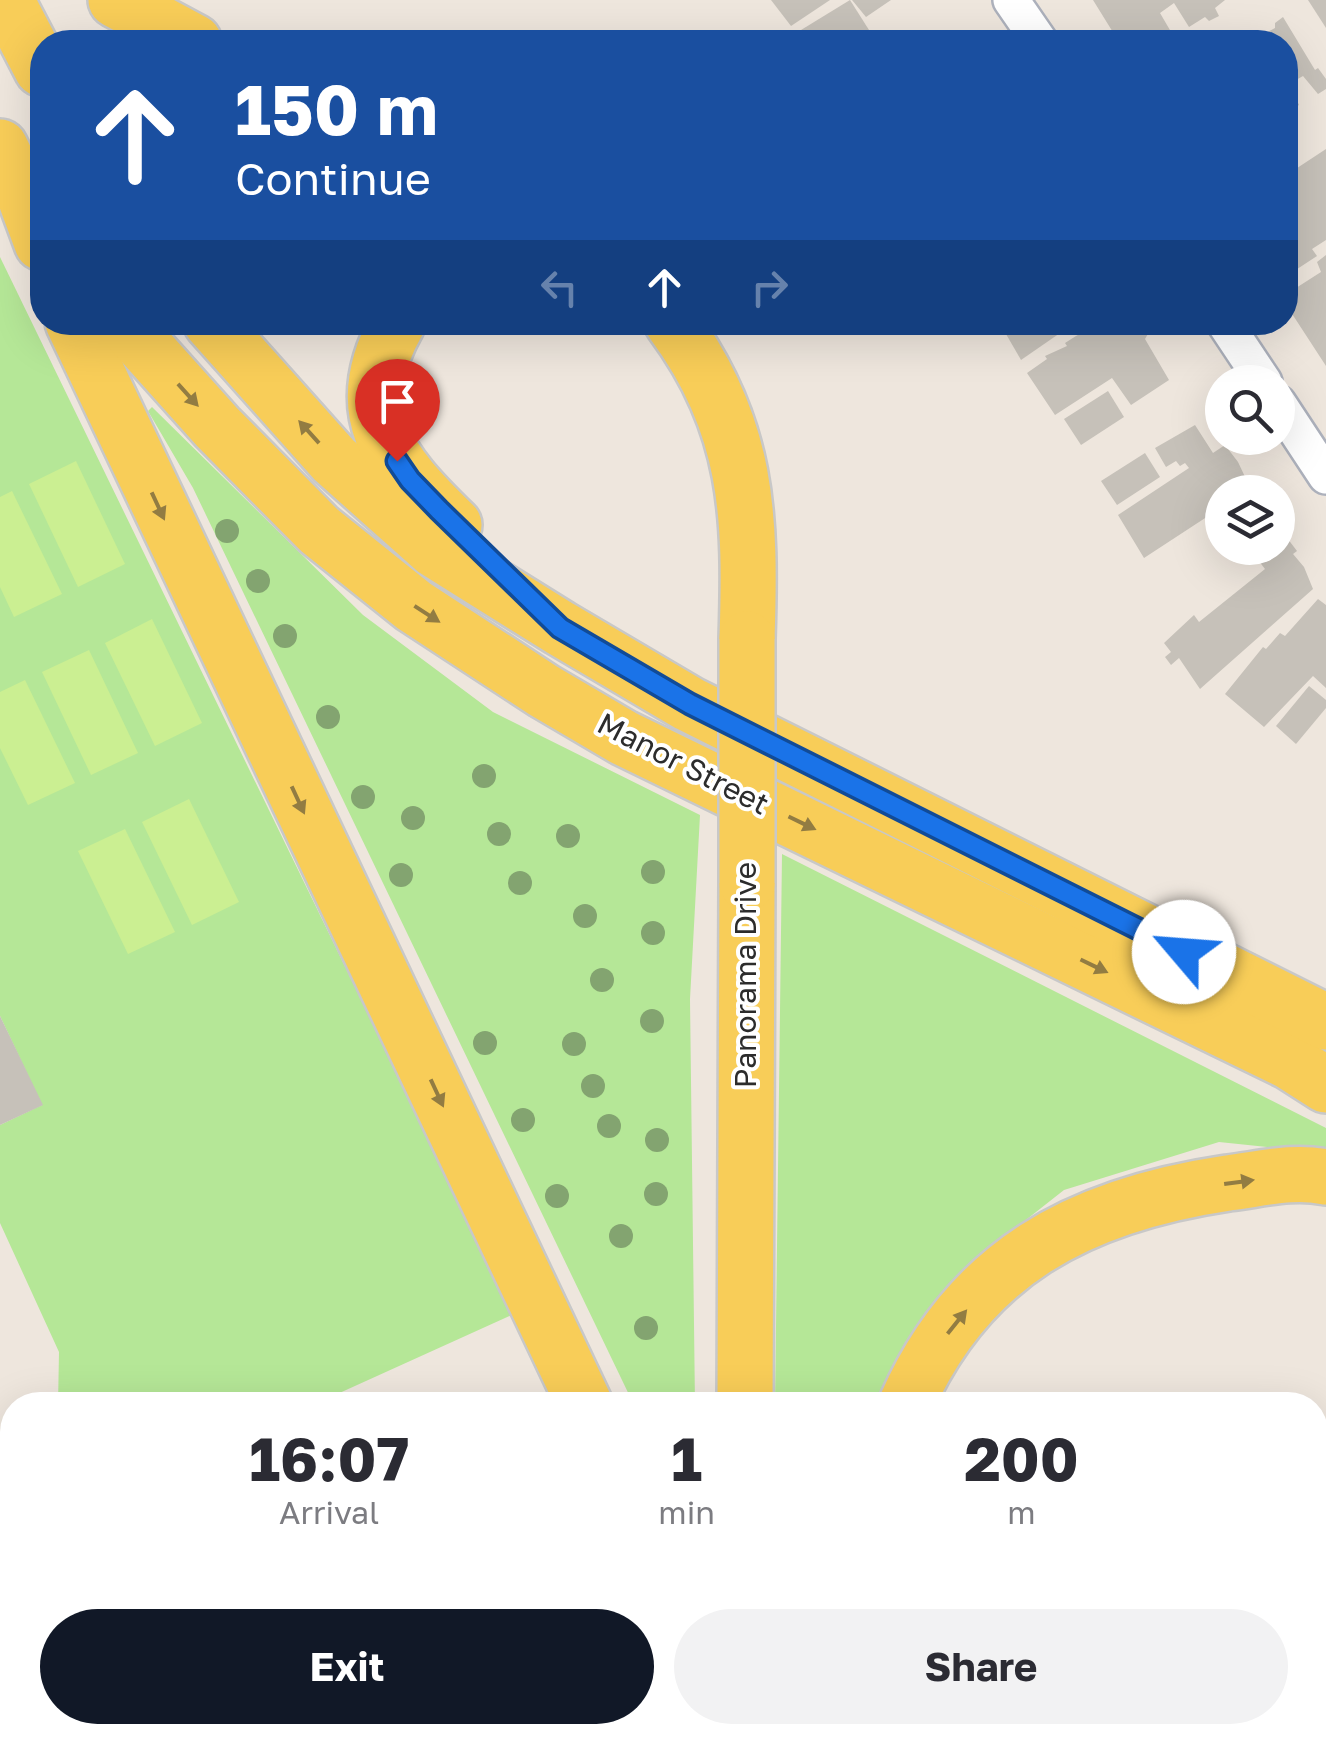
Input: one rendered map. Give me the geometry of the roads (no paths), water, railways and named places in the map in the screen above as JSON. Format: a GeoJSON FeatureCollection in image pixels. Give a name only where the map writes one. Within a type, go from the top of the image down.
{"type":"FeatureCollection","features":[{"type":"Feature","properties":{"kind":"main road"},"geometry":{"type":"LineString","coordinates":[[6,0],[30,46]]}},
{"type":"Feature","properties":{"kind":"main road"},"geometry":{"type":"LineString","coordinates":[[116,0],[172,30]]}},
{"type":"Feature","properties":{"kind":"main road"},"geometry":{"type":"LineString","coordinates":[[0,147],[30,206]]}},
{"type":"Feature","properties":{"kind":"main road"},"geometry":{"type":"LineString","coordinates":[[78,335],[579,1392]]}},
{"type":"Feature","properties":{"kind":"main road","name":"Manor Street"},"geometry":{"type":"LineString","coordinates":[[135,335],[217,427],[319,530],[414,606],[544,691],[624,738],[1290,1062],[1326,1085]]}},
{"type":"Feature","properties":{"kind":"main road","name":"Manor Street"},"geometry":{"type":"LineString","coordinates":[[223,335],[334,460],[435,550],[560,628],[690,704],[1326,1022]]}},
{"type":"Feature","properties":{"kind":"main road"},"geometry":{"type":"LineString","coordinates":[[391,335],[382,352],[373,390],[376,417],[385,442],[410,480],[560,628]]}},
{"type":"Feature","properties":{"kind":"main road","name":"Panorama Drive"},"geometry":{"type":"LineString","coordinates":[[681,335],[713,390],[738,452],[747,508],[745,1392]]}},
{"type":"Feature","properties":{"kind":"main road"},"geometry":{"type":"LineString","coordinates":[[913,1392],[939,1344],[976,1300],[1018,1257],[1078,1223],[1131,1203],[1208,1186],[1303,1172],[1326,1177]]}},
{"type":"Feature","properties":{"kind":"street"},"geometry":{"type":"LineString","coordinates":[[1012,0],[1032,30]]}},
{"type":"Feature","properties":{"kind":"street"},"geometry":{"type":"LineString","coordinates":[[1233,335],[1253,365]]}},
{"type":"Feature","properties":{"kind":"street"},"geometry":{"type":"LineString","coordinates":[[1295,429],[1326,476]]}}]}
